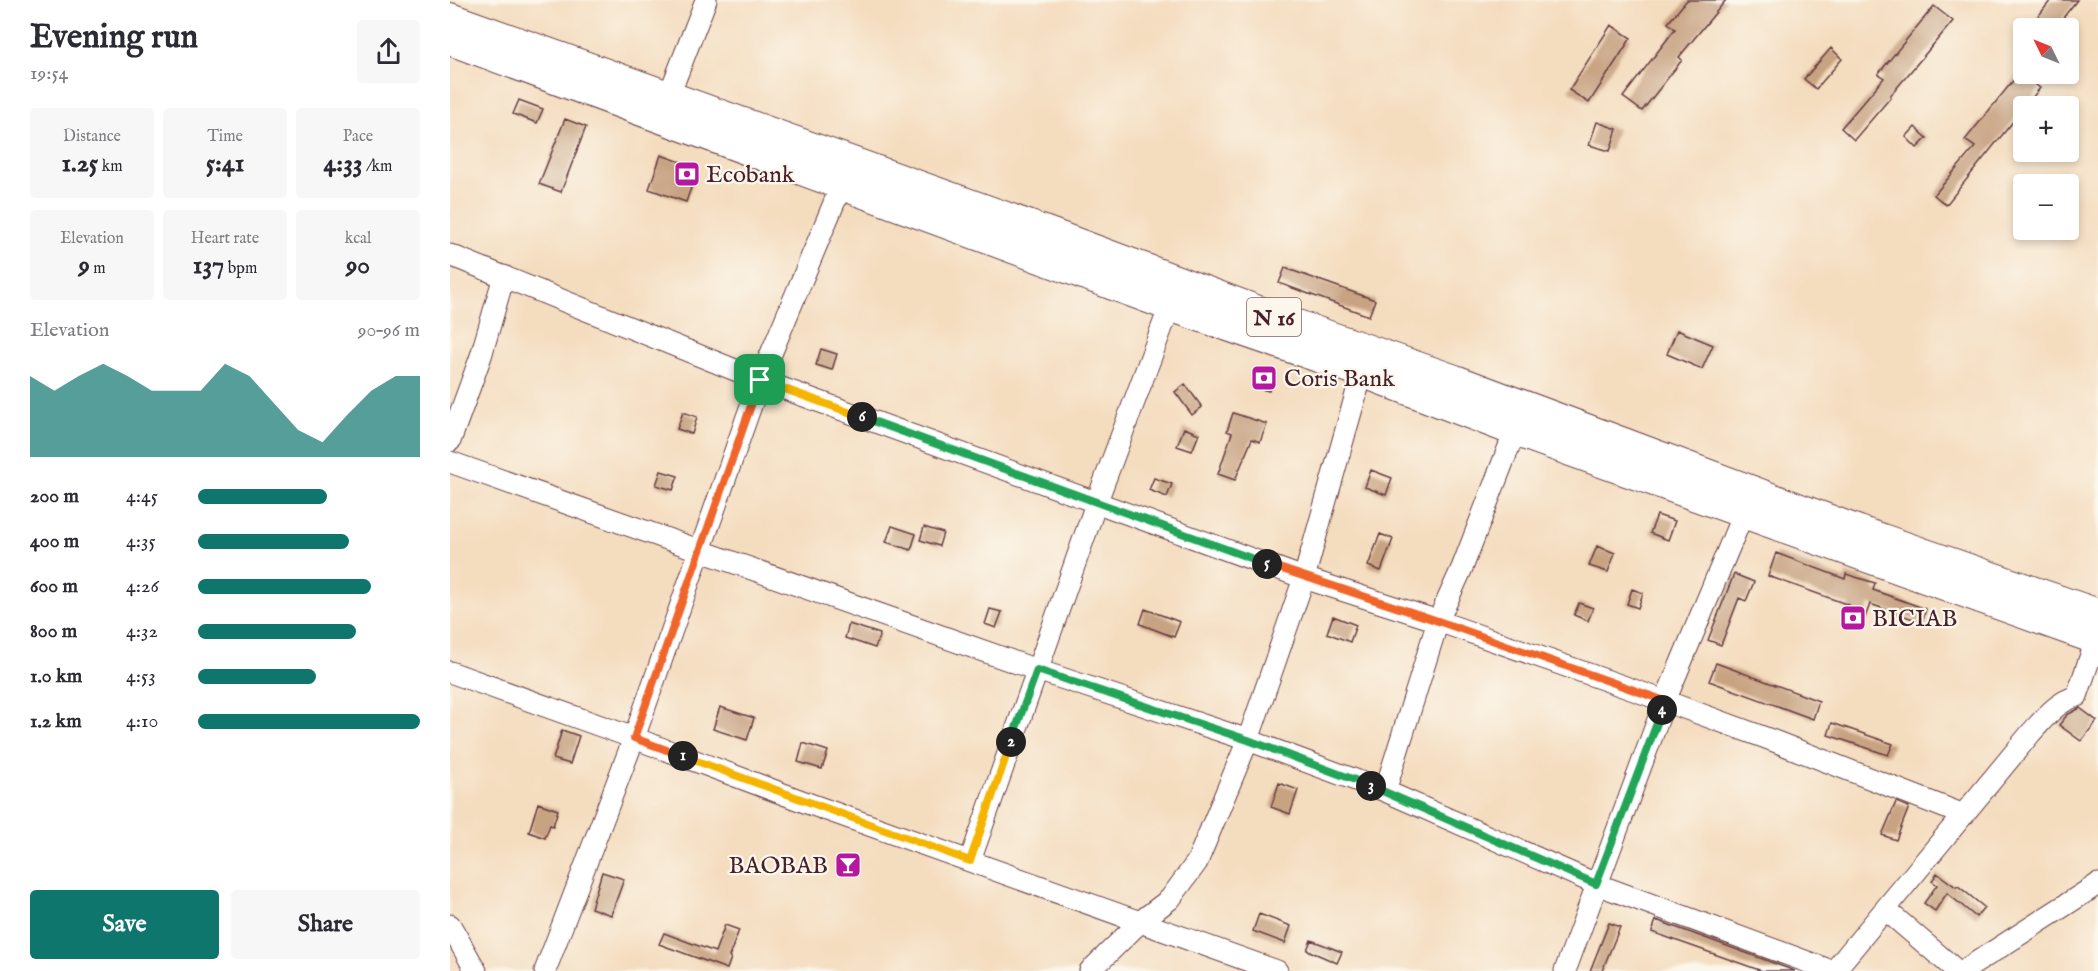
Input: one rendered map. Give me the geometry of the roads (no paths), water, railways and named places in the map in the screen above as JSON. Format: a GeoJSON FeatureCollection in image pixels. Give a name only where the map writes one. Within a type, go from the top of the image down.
{"type":"FeatureCollection","features":[{"type":"Feature","properties":{"kind":"highway","name":"N 16"},"geometry":{"type":"LineString","coordinates":[[450,18],[664,107]]}},
{"type":"Feature","properties":{"kind":"highway","name":"N 16"},"geometry":{"type":"LineString","coordinates":[[450,40],[664,107],[847,172],[1277,318],[1515,431],[1748,502],[1859,531],[2096,643]]}},
{"type":"Feature","properties":{"kind":"highway","name":"N 16"},"geometry":{"type":"LineString","coordinates":[[847,172],[1170,306],[1365,361],[1748,502]]}},
{"type":"Feature","properties":{"kind":"street"},"geometry":{"type":"LineString","coordinates":[[664,107],[706,0]]}},
{"type":"Feature","properties":{"kind":"street"},"geometry":{"type":"LineString","coordinates":[[545,971],[634,738],[760,380],[847,172]]}},
{"type":"Feature","properties":{"kind":"street"},"geometry":{"type":"LineString","coordinates":[[450,255],[760,380],[1304,578],[1438,621],[1665,701],[1964,815]]}},
{"type":"Feature","properties":{"kind":"street"},"geometry":{"type":"LineString","coordinates":[[450,441],[481,356],[504,276]]}},
{"type":"Feature","properties":{"kind":"street"},"geometry":{"type":"LineString","coordinates":[[970,861],[1097,501],[1170,306]]}},
{"type":"Feature","properties":{"kind":"street"},"geometry":{"type":"LineString","coordinates":[[1090,971],[1141,921],[1170,899],[1197,862],[1248,740],[1304,578],[1365,361]]}},
{"type":"Feature","properties":{"kind":"street"},"geometry":{"type":"LineString","coordinates":[[1385,791],[1438,621],[1462,567],[1515,431]]}},
{"type":"Feature","properties":{"kind":"street"},"geometry":{"type":"LineString","coordinates":[[450,462],[1037,670],[1248,740],[1385,791],[1596,884],[1833,971],[2030,734],[2054,708],[2066,699],[2077,696],[2096,643]]}},
{"type":"Feature","properties":{"kind":"street"},"geometry":{"type":"LineString","coordinates":[[1565,971],[1665,701],[1748,502]]}},
{"type":"Feature","properties":{"kind":"street"},"geometry":{"type":"LineString","coordinates":[[450,672],[1277,971]]}},
{"type":"Feature","properties":{"kind":"street"},"geometry":{"type":"LineString","coordinates":[[1963,971],[2098,884]]}},
{"type":"Feature","properties":{"kind":"street"},"geometry":{"type":"LineString","coordinates":[[1886,910],[1957,971]]}},
{"type":"Feature","properties":{"kind":"street"},"geometry":{"type":"LineString","coordinates":[[450,925],[476,971]]}},
{"type":"Feature","properties":{"kind":"place","name":"Ecobank"},"geometry":{"type":"Point","coordinates":[687,174]}},
{"type":"Feature","properties":{"kind":"place","name":"Coris Bank"},"geometry":{"type":"Point","coordinates":[1264,378]}},
{"type":"Feature","properties":{"kind":"place","name":"BICIAB"},"geometry":{"type":"Point","coordinates":[1853,618]}},
{"type":"Feature","properties":{"kind":"place","name":"BAOBAB"},"geometry":{"type":"Point","coordinates":[848,865]}}]}
